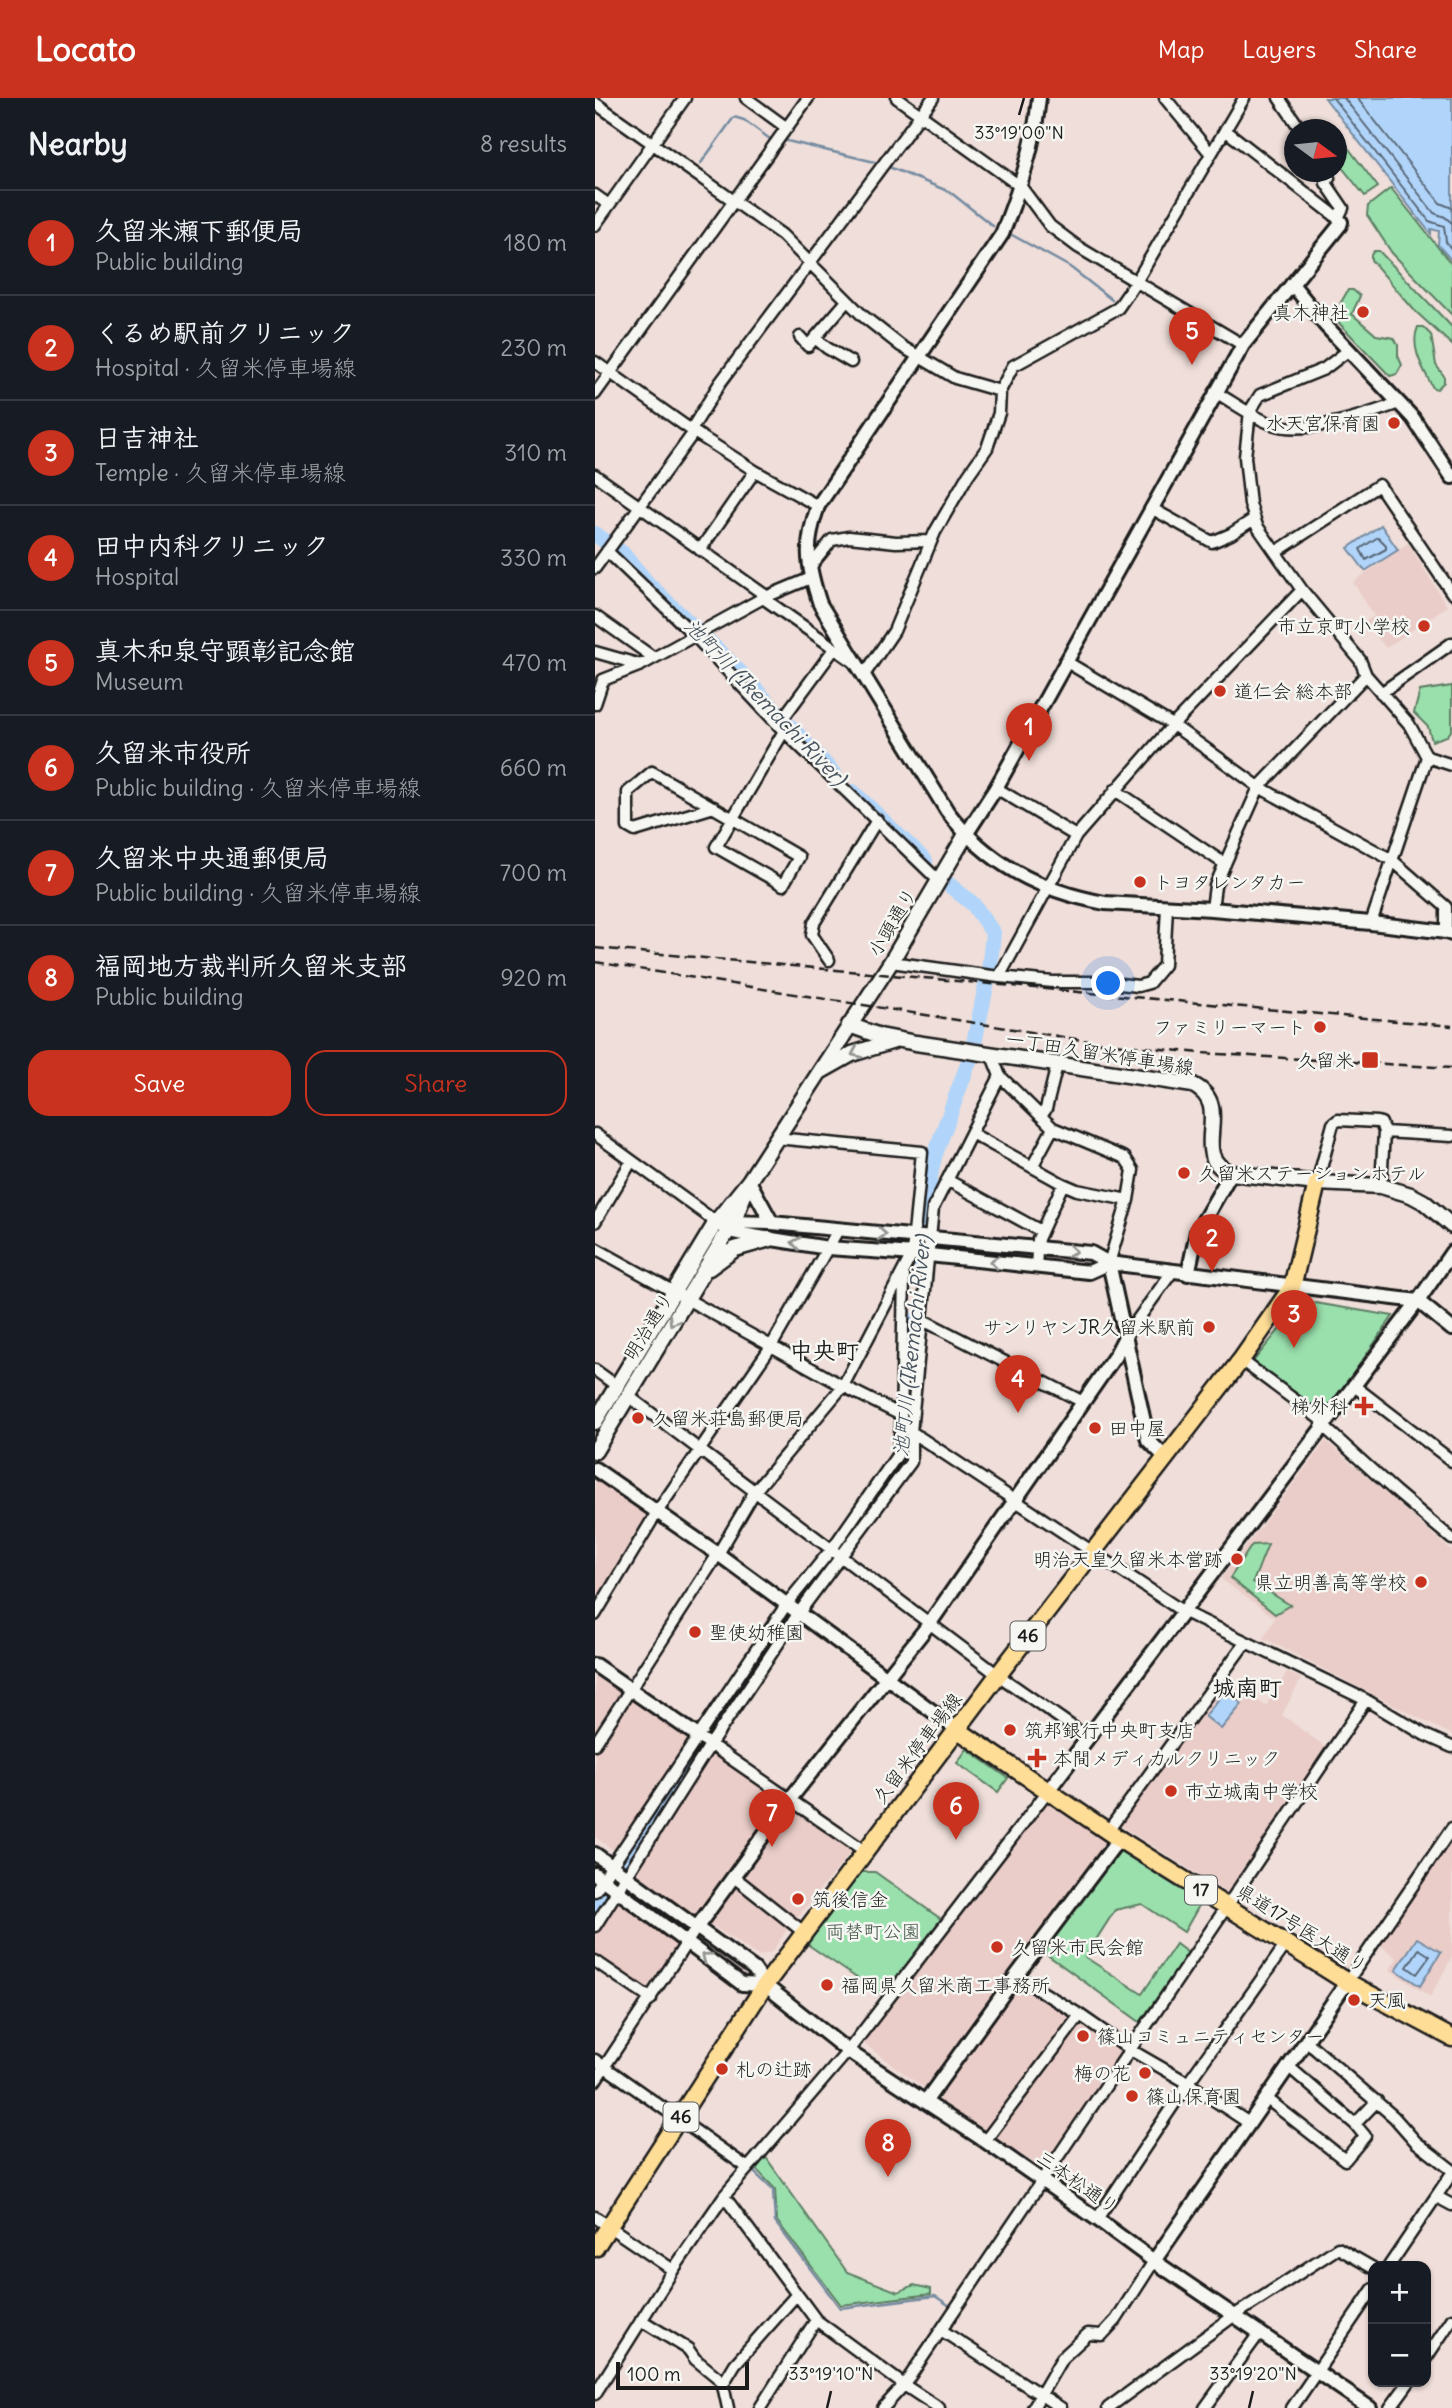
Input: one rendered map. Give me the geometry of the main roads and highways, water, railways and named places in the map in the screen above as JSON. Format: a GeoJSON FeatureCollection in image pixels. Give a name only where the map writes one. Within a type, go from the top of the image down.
{"type":"FeatureCollection","features":[{"type":"Feature","properties":{"kind":"main road","name":"小頭通り"},"geometry":{"type":"LineString","coordinates":[[849,1025],[891,962],[965,836]]}},
{"type":"Feature","properties":{"kind":"main road","name":"一丁田久留米停車場線"},"geometry":{"type":"LineString","coordinates":[[849,1025],[899,1040],[962,1051],[1183,1083],[1205,1091],[1210,1100],[1211,1156],[1220,1168],[1231,1173],[1317,1183]]}},
{"type":"Feature","properties":{"kind":"main road"},"geometry":{"type":"LineString","coordinates":[[726,1225],[749,1181],[849,1025]]}},
{"type":"Feature","properties":{"kind":"main road"},"geometry":{"type":"LineString","coordinates":[[817,1074],[852,1054],[874,1045],[899,1040]]}},
{"type":"Feature","properties":{"kind":"main road"},"geometry":{"type":"LineString","coordinates":[[1317,1183],[1381,1186],[1411,1195],[1424,1202],[1452,1226]]}},
{"type":"Feature","properties":{"kind":"main road","name":"久留米停車場線"},"geometry":{"type":"LineString","coordinates":[[595,2248],[765,1985],[806,1934],[998,1675],[1241,1360],[1292,1287],[1317,1183]]}},
{"type":"Feature","properties":{"kind":"main road","name":"明治通り"},"geometry":{"type":"LineString","coordinates":[[680,1296],[702,1273],[726,1225]]}},
{"type":"Feature","properties":{"kind":"main road","name":"明治通り"},"geometry":{"type":"LineString","coordinates":[[595,1451],[622,1391],[726,1225]]}},
{"type":"Feature","properties":{"kind":"main road"},"geometry":{"type":"LineString","coordinates":[[702,1273],[735,1249],[770,1239]]}},
{"type":"Feature","properties":{"kind":"main road","name":"明治通り"},"geometry":{"type":"LineString","coordinates":[[595,1422],[622,1391]]}},
{"type":"Feature","properties":{"kind":"main road","name":"県道17号医大通り"},"geometry":{"type":"LineString","coordinates":[[958,1730],[1113,1835],[1347,1982],[1452,2038]]}},
{"type":"Feature","properties":{"kind":"water"},"geometry":{"type":"Polygon","coordinates":[[[1325,98],[1452,98],[1452,261],[1438,245],[1439,231],[1431,229],[1431,234],[1347,126],[1347,119],[1341,119],[1325,98]]]}},
{"type":"Feature","properties":{"kind":"water"},"geometry":{"type":"Polygon","coordinates":[[[1381,525],[1398,550],[1365,571],[1348,548],[1381,525]]]}},
{"type":"Feature","properties":{"kind":"water"},"geometry":{"type":"Polygon","coordinates":[[[1226,1690],[1242,1704],[1221,1729],[1205,1716],[1226,1690]]]}},
{"type":"Feature","properties":{"kind":"water"},"geometry":{"type":"Polygon","coordinates":[[[1417,1938],[1441,1952],[1420,1986],[1396,1970],[1417,1938]]]}},
{"type":"Feature","properties":{"kind":"waterway"},"geometry":{"type":"LineString","coordinates":[[701,163],[734,117],[744,120],[770,139]]}},
{"type":"Feature","properties":{"kind":"waterway"},"geometry":{"type":"LineString","coordinates":[[783,140],[879,163]]}},
{"type":"Feature","properties":{"kind":"waterway"},"geometry":{"type":"LineString","coordinates":[[889,167],[950,192],[993,226]]}},
{"type":"Feature","properties":{"kind":"waterway"},"geometry":{"type":"LineString","coordinates":[[1012,235],[1070,267],[1112,300]]}},
{"type":"Feature","properties":{"kind":"waterway","name":"池町川 (Ikemachi River)"},"geometry":{"type":"LineString","coordinates":[[595,534],[622,553],[648,584],[731,663],[834,774]]}},
{"type":"Feature","properties":{"kind":"waterway","name":"池町川 (Ikemachi River)"},"geometry":{"type":"LineString","coordinates":[[853,792],[925,861]]}},
{"type":"Feature","properties":{"kind":"waterway","name":"池町川 (Ikemachi River)"},"geometry":{"type":"LineString","coordinates":[[922,1268],[934,1157],[972,1053],[989,972],[993,933],[973,904],[948,884]]}},
{"type":"Feature","properties":{"kind":"waterway","name":"池町川 (Ikemachi River)"},"geometry":{"type":"LineString","coordinates":[[595,1909],[629,1861],[698,1749],[801,1598],[901,1463],[918,1318]]}},
{"type":"Feature","properties":{"kind":"waterway"},"geometry":{"type":"LineString","coordinates":[[754,2172],[773,2190],[775,2222],[840,2308],[935,2296],[950,2306]]}},
{"type":"Feature","properties":{"kind":"railway"},"geometry":{"type":"LineString","coordinates":[[595,948],[1452,1026]]}},
{"type":"Feature","properties":{"kind":"railway"},"geometry":{"type":"LineString","coordinates":[[595,962],[1094,1042],[1201,1053],[1452,1068]]}},
{"type":"Feature","properties":{"kind":"place","name":"真木神社"},"geometry":{"type":"Point","coordinates":[1363,312]}},
{"type":"Feature","properties":{"kind":"place","name":"真木和泉守顕彰記念館"},"geometry":{"type":"Point","coordinates":[1192,365]}},
{"type":"Feature","properties":{"kind":"place","name":"水天宮保育園"},"geometry":{"type":"Point","coordinates":[1394,423]}},
{"type":"Feature","properties":{"kind":"place","name":"市立京町小学校"},"geometry":{"type":"Point","coordinates":[1424,626]}},
{"type":"Feature","properties":{"kind":"place","name":"道仁会 総本部"},"geometry":{"type":"Point","coordinates":[1220,691]}},
{"type":"Feature","properties":{"kind":"place","name":"久留米瀬下郵便局"},"geometry":{"type":"Point","coordinates":[1029,761]}},
{"type":"Feature","properties":{"kind":"place","name":"トヨタレンタカー"},"geometry":{"type":"Point","coordinates":[1140,882]}},
{"type":"Feature","properties":{"kind":"place","name":"ファミリーマート"},"geometry":{"type":"Point","coordinates":[1320,1027]}},
{"type":"Feature","properties":{"kind":"place","name":"久留米"},"geometry":{"type":"Point","coordinates":[1370,1060]}},
{"type":"Feature","properties":{"kind":"place","name":"久留米ステーションホテル"},"geometry":{"type":"Point","coordinates":[1184,1173]}},
{"type":"Feature","properties":{"kind":"place","name":"くるめ駅前クリニック"},"geometry":{"type":"Point","coordinates":[1212,1272]}},
{"type":"Feature","properties":{"kind":"place","name":"サンリヤンJR久留米駅前"},"geometry":{"type":"Point","coordinates":[1209,1327]}},
{"type":"Feature","properties":{"kind":"place","name":"日吉神社"},"geometry":{"type":"Point","coordinates":[1294,1348]}},
{"type":"Feature","properties":{"kind":"place","name":"梯外科"},"geometry":{"type":"Point","coordinates":[1364,1406]}},
{"type":"Feature","properties":{"kind":"place","name":"田中内科クリニック"},"geometry":{"type":"Point","coordinates":[1018,1413]}},
{"type":"Feature","properties":{"kind":"place","name":"久留米荘島郵便局"},"geometry":{"type":"Point","coordinates":[638,1418]}},
{"type":"Feature","properties":{"kind":"place","name":"田中屋"},"geometry":{"type":"Point","coordinates":[1095,1428]}},
{"type":"Feature","properties":{"kind":"place","name":"明治天皇久留米本営跡"},"geometry":{"type":"Point","coordinates":[1237,1559]}},
{"type":"Feature","properties":{"kind":"place","name":"県立明善高等学校"},"geometry":{"type":"Point","coordinates":[1421,1582]}},
{"type":"Feature","properties":{"kind":"place","name":"聖使幼稚園"},"geometry":{"type":"Point","coordinates":[695,1632]}},
{"type":"Feature","properties":{"kind":"place","name":"筑邦銀行中央町支店"},"geometry":{"type":"Point","coordinates":[1010,1730]}},
{"type":"Feature","properties":{"kind":"place","name":"本間メディカルクリニック"},"geometry":{"type":"Point","coordinates":[1037,1758]}},
{"type":"Feature","properties":{"kind":"place","name":"市立城南中学校"},"geometry":{"type":"Point","coordinates":[1171,1791]}},
{"type":"Feature","properties":{"kind":"place","name":"久留米市役所"},"geometry":{"type":"Point","coordinates":[956,1840]}},
{"type":"Feature","properties":{"kind":"place","name":"久留米中央通郵便局"},"geometry":{"type":"Point","coordinates":[772,1847]}},
{"type":"Feature","properties":{"kind":"place","name":"筑後信金"},"geometry":{"type":"Point","coordinates":[798,1899]}},
{"type":"Feature","properties":{"kind":"place","name":"久留米市民会館"},"geometry":{"type":"Point","coordinates":[997,1947]}},
{"type":"Feature","properties":{"kind":"place","name":"福岡県久留米商工事務所"},"geometry":{"type":"Point","coordinates":[827,1985]}},
{"type":"Feature","properties":{"kind":"place","name":"天風"},"geometry":{"type":"Point","coordinates":[1354,2000]}},
{"type":"Feature","properties":{"kind":"place","name":"篠山コミュニティセンター"},"geometry":{"type":"Point","coordinates":[1083,2036]}},
{"type":"Feature","properties":{"kind":"place","name":"札の辻跡"},"geometry":{"type":"Point","coordinates":[722,2069]}},
{"type":"Feature","properties":{"kind":"place","name":"梅の花"},"geometry":{"type":"Point","coordinates":[1145,2073]}},
{"type":"Feature","properties":{"kind":"place","name":"篠山保育園"},"geometry":{"type":"Point","coordinates":[1132,2096]}},
{"type":"Feature","properties":{"kind":"place","name":"福岡地方裁判所久留米支部"},"geometry":{"type":"Point","coordinates":[888,2177]}},
{"type":"Feature","properties":{"kind":"district","name":"中央町"},"geometry":{"type":"Point","coordinates":[824,1351]}},
{"type":"Feature","properties":{"kind":"district","name":"城南町"},"geometry":{"type":"Point","coordinates":[1247,1688]}},
{"type":"Feature","properties":{"kind":"park label","name":"両替町公園"},"geometry":{"type":"Point","coordinates":[873,1931]}}]}
